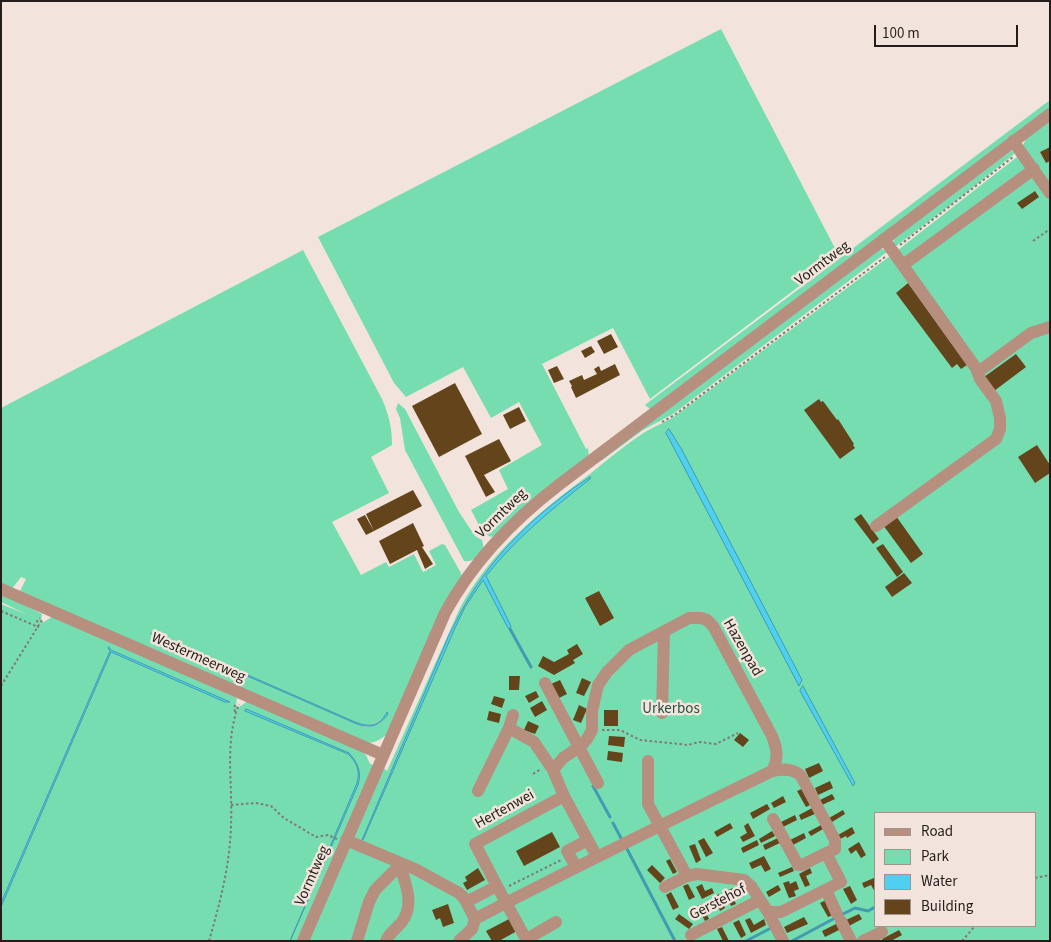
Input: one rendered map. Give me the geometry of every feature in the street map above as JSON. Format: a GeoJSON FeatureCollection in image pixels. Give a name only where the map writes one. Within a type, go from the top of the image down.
{"type":"FeatureCollection","features":[{"type":"Feature","properties":{"kind":"street","name":"Vormtweg"},"geometry":{"type":"LineString","coordinates":[[303,941],[342,840],[450,605],[481,558],[507,529],[531,506],[1050,114]]}},
{"type":"Feature","properties":{"kind":"street"},"geometry":{"type":"LineString","coordinates":[[1013,141],[1050,193]]}},
{"type":"Feature","properties":{"kind":"street"},"geometry":{"type":"LineString","coordinates":[[903,265],[1034,169]]}},
{"type":"Feature","properties":{"kind":"street"},"geometry":{"type":"LineString","coordinates":[[876,526],[998,436],[1000,418],[996,401],[980,379],[978,372],[884,239]]}},
{"type":"Feature","properties":{"kind":"street"},"geometry":{"type":"LineString","coordinates":[[978,372],[1033,332],[1050,326]]}},
{"type":"Feature","properties":{"kind":"street","name":"Westermeerweg"},"geometry":{"type":"LineString","coordinates":[[1,589],[383,754]]}},
{"type":"Feature","properties":{"kind":"street","name":"Hazenpad"},"geometry":{"type":"LineString","coordinates":[[592,730],[594,696],[598,685],[607,672],[629,650],[689,618],[701,618],[707,620],[713,626],[772,736],[777,749],[776,762],[772,770]]}},
{"type":"Feature","properties":{"kind":"street"},"geometry":{"type":"LineString","coordinates":[[662,713],[664,631]]}},
{"type":"Feature","properties":{"kind":"street"},"geometry":{"type":"LineString","coordinates":[[545,683],[598,783]]}},
{"type":"Feature","properties":{"kind":"street"},"geometry":{"type":"LineString","coordinates":[[478,791],[509,728],[513,715]]}},
{"type":"Feature","properties":{"kind":"street"},"geometry":{"type":"LineString","coordinates":[[509,728],[534,742],[552,770],[597,857]]}},
{"type":"Feature","properties":{"kind":"street"},"geometry":{"type":"LineString","coordinates":[[552,770],[562,758],[579,747],[587,739],[592,730]]}},
{"type":"Feature","properties":{"kind":"street"},"geometry":{"type":"LineString","coordinates":[[648,761],[648,804],[686,876]]}},
{"type":"Feature","properties":{"kind":"street"},"geometry":{"type":"LineString","coordinates":[[459,941],[472,929],[475,920],[508,902],[573,861],[597,857],[772,770],[787,769],[801,776],[835,840],[835,849],[802,866],[798,865],[773,819]]}},
{"type":"Feature","properties":{"kind":"street","name":"Hertenwei"},"geometry":{"type":"LineString","coordinates":[[499,888],[476,844],[564,796]]}},
{"type":"Feature","properties":{"kind":"street"},"geometry":{"type":"LineString","coordinates":[[342,840],[459,893],[475,920]]}},
{"type":"Feature","properties":{"kind":"street"},"geometry":{"type":"LineString","coordinates":[[573,861],[567,851],[588,840]]}},
{"type":"Feature","properties":{"kind":"street"},"geometry":{"type":"LineString","coordinates":[[768,912],[781,912],[841,882],[826,853]]}},
{"type":"Feature","properties":{"kind":"street"},"geometry":{"type":"LineString","coordinates":[[357,941],[369,902],[375,890],[400,865]]}},
{"type":"Feature","properties":{"kind":"street"},"geometry":{"type":"LineString","coordinates":[[386,941],[403,921],[408,907],[409,899],[400,865]]}},
{"type":"Feature","properties":{"kind":"street","name":"Gerstehof"},"geometry":{"type":"LineString","coordinates":[[665,888],[686,876],[697,874],[744,880],[752,886],[783,941]]}},
{"type":"Feature","properties":{"kind":"street"},"geometry":{"type":"LineString","coordinates":[[466,902],[499,888],[527,940],[556,922]]}},
{"type":"Feature","properties":{"kind":"street"},"geometry":{"type":"LineString","coordinates":[[826,890],[851,941]]}},
{"type":"Feature","properties":{"kind":"street","name":"Gerstehof"},"geometry":{"type":"LineString","coordinates":[[691,935],[760,900]]}},
{"type":"Feature","properties":{"kind":"street"},"geometry":{"type":"LineString","coordinates":[[863,941],[882,932]]}},
{"type":"Feature","properties":{"kind":"path"},"geometry":{"type":"LineString","coordinates":[[896,248],[1017,154]]}},
{"type":"Feature","properties":{"kind":"path"},"geometry":{"type":"LineString","coordinates":[[1033,241],[1050,229]]}},
{"type":"Feature","properties":{"kind":"path","name":"Vormtweg"},"geometry":{"type":"LineString","coordinates":[[659,423],[676,414],[889,254]]}},
{"type":"Feature","properties":{"kind":"path"},"geometry":{"type":"LineString","coordinates":[[1,611],[38,627]]}},
{"type":"Feature","properties":{"kind":"path"},"geometry":{"type":"LineString","coordinates":[[1,686],[45,616]]}},
{"type":"Feature","properties":{"kind":"path"},"geometry":{"type":"LineString","coordinates":[[208,941],[227,872],[232,824],[230,756],[236,714],[240,701]]}},
{"type":"Feature","properties":{"kind":"path"},"geometry":{"type":"LineString","coordinates":[[592,730],[620,730],[640,740],[688,745],[699,742],[716,744],[738,733]]}},
{"type":"Feature","properties":{"kind":"path"},"geometry":{"type":"LineString","coordinates":[[231,805],[256,804],[271,806],[284,818],[316,837],[331,837],[342,840]]}},
{"type":"Feature","properties":{"kind":"path"},"geometry":{"type":"LineString","coordinates":[[499,888],[573,861]]}},
{"type":"Feature","properties":{"kind":"path"},"geometry":{"type":"LineString","coordinates":[[1036,878],[1050,875]]}},
{"type":"Feature","properties":{"kind":"path"},"geometry":{"type":"LineString","coordinates":[[962,941],[975,927]]}},
{"type":"Feature","properties":{"kind":"green space"},"geometry":{"type":"Polygon","coordinates":[[[721,29],[839,256],[650,399],[613,328],[542,364],[586,449],[588,448],[589,457],[495,536],[491,537],[481,529],[471,510],[508,489],[499,470],[542,445],[519,402],[491,418],[463,367],[406,397],[394,383],[318,237],[721,29]]]}},
{"type":"Feature","properties":{"kind":"green space"},"geometry":{"type":"Polygon","coordinates":[[[1050,100],[1050,109],[651,410],[645,405],[650,401],[1050,100]]]}},
{"type":"Feature","properties":{"kind":"green space","name":"Urkerbos"},"geometry":{"type":"Polygon","coordinates":[[[1050,119],[1050,941],[1,941],[1,604],[26,614],[1,602],[1,593],[42,614],[41,621],[44,622],[53,616],[237,698],[236,705],[239,707],[248,701],[362,752],[366,755],[370,764],[384,768],[387,771],[460,608],[486,568],[518,534],[553,503],[629,443],[675,416],[898,250],[1017,157],[1027,137],[1050,119]]]}},
{"type":"Feature","properties":{"kind":"green space"},"geometry":{"type":"Polygon","coordinates":[[[1011,151],[1015,152],[1013,155],[895,247],[893,239],[1011,151]]]}},
{"type":"Feature","properties":{"kind":"green space"},"geometry":{"type":"Polygon","coordinates":[[[881,248],[887,252],[673,414],[643,430],[601,461],[599,457],[881,248]]]}},
{"type":"Feature","properties":{"kind":"green space"},"geometry":{"type":"Polygon","coordinates":[[[303,250],[382,399],[391,433],[392,445],[371,457],[389,493],[332,522],[361,575],[386,562],[389,567],[414,554],[423,572],[436,565],[429,551],[442,544],[445,545],[461,573],[386,735],[369,743],[19,593],[26,579],[21,577],[11,590],[1,585],[1,408],[303,250]],[[152,633],[151,634],[330,712],[152,633]],[[386,714],[376,723],[355,722],[366,727],[380,723],[386,714]]]}},
{"type":"Feature","properties":{"kind":"green space"},"geometry":{"type":"Polygon","coordinates":[[[398,403],[405,409],[459,512],[475,536],[482,540],[484,549],[473,560],[464,561],[405,450],[400,418],[396,409],[398,403]]]}},
{"type":"Feature","properties":{"kind":"water"},"geometry":{"type":"Polygon","coordinates":[[[669,429],[682,450],[802,680],[799,686],[666,433],[669,429]]]}},
{"type":"Feature","properties":{"kind":"water"},"geometry":{"type":"Polygon","coordinates":[[[590,477],[522,537],[486,576],[511,626],[510,629],[483,580],[465,607],[362,840],[449,635],[473,592],[493,564],[517,536],[545,510],[590,477]]]}},
{"type":"Feature","properties":{"kind":"water"},"geometry":{"type":"Polygon","coordinates":[[[152,633],[355,722],[369,725],[381,721],[387,712],[388,714],[382,721],[375,725],[367,726],[357,724],[152,633]]]}},
{"type":"Feature","properties":{"kind":"water"},"geometry":{"type":"Polygon","coordinates":[[[109,647],[111,650],[230,702],[225,702],[111,652],[1,907],[1,903],[110,651],[109,647]]]}},
{"type":"Feature","properties":{"kind":"water"},"geometry":{"type":"Polygon","coordinates":[[[803,686],[855,783],[853,786],[800,691],[803,686]]]}},
{"type":"Feature","properties":{"kind":"water"},"geometry":{"type":"Polygon","coordinates":[[[246,709],[349,753],[355,760],[359,772],[358,785],[290,941],[357,783],[358,771],[354,760],[348,754],[245,711],[246,709]]]}},
{"type":"Feature","properties":{"kind":"building"},"geometry":{"type":"Polygon","coordinates":[[[1050,147],[1050,161],[1046,163],[1040,152],[1050,147]]]}},
{"type":"Feature","properties":{"kind":"building"},"geometry":{"type":"Polygon","coordinates":[[[1035,191],[1039,197],[1022,209],[1017,203],[1035,191]]]}},
{"type":"Feature","properties":{"kind":"building"},"geometry":{"type":"Polygon","coordinates":[[[908,283],[967,365],[961,369],[957,364],[952,368],[896,293],[908,283]]]}},
{"type":"Feature","properties":{"kind":"building"},"geometry":{"type":"Polygon","coordinates":[[[611,334],[618,347],[604,354],[597,341],[611,334]]]}},
{"type":"Feature","properties":{"kind":"building"},"geometry":{"type":"Polygon","coordinates":[[[591,346],[595,352],[585,358],[581,351],[591,346]]]}},
{"type":"Feature","properties":{"kind":"building"},"geometry":{"type":"Polygon","coordinates":[[[1016,354],[1026,367],[994,391],[984,377],[1016,354]]]}},
{"type":"Feature","properties":{"kind":"building"},"geometry":{"type":"Polygon","coordinates":[[[615,364],[620,375],[576,398],[569,381],[582,375],[584,380],[597,374],[594,369],[599,366],[601,371],[615,364]]]}},
{"type":"Feature","properties":{"kind":"building"},"geometry":{"type":"Polygon","coordinates":[[[557,366],[564,379],[554,383],[548,370],[557,366]]]}},
{"type":"Feature","properties":{"kind":"building"},"geometry":{"type":"Polygon","coordinates":[[[455,383],[482,434],[439,457],[412,406],[455,383]]]}},
{"type":"Feature","properties":{"kind":"building"},"geometry":{"type":"Polygon","coordinates":[[[819,399],[821,402],[823,401],[838,419],[854,444],[855,448],[840,459],[804,410],[819,399]]]}},
{"type":"Feature","properties":{"kind":"building"},"geometry":{"type":"Polygon","coordinates":[[[519,407],[526,421],[510,429],[503,415],[519,407]]]}},
{"type":"Feature","properties":{"kind":"building"},"geometry":{"type":"Polygon","coordinates":[[[499,439],[511,461],[484,475],[495,492],[486,497],[465,456],[499,439]]]}},
{"type":"Feature","properties":{"kind":"building"},"geometry":{"type":"Polygon","coordinates":[[[1037,445],[1050,465],[1050,473],[1035,483],[1018,457],[1037,445]]]}},
{"type":"Feature","properties":{"kind":"building"},"geometry":{"type":"Polygon","coordinates":[[[413,490],[422,506],[374,531],[366,514],[413,490]]]}},
{"type":"Feature","properties":{"kind":"building"},"geometry":{"type":"Polygon","coordinates":[[[861,514],[879,539],[873,544],[854,519],[861,514]]]}},
{"type":"Feature","properties":{"kind":"building"},"geometry":{"type":"Polygon","coordinates":[[[365,515],[374,531],[366,535],[357,519],[365,515]]]}},
{"type":"Feature","properties":{"kind":"building"},"geometry":{"type":"Polygon","coordinates":[[[896,516],[923,554],[911,563],[883,525],[896,516]]]}},
{"type":"Feature","properties":{"kind":"building"},"geometry":{"type":"Polygon","coordinates":[[[413,523],[424,546],[422,547],[433,564],[425,569],[417,550],[390,564],[379,541],[413,523]]]}},
{"type":"Feature","properties":{"kind":"building"},"geometry":{"type":"Polygon","coordinates":[[[883,544],[903,572],[897,577],[876,548],[883,544]]]}},
{"type":"Feature","properties":{"kind":"building"},"geometry":{"type":"Polygon","coordinates":[[[904,573],[912,583],[892,597],[885,587],[904,573]]]}},
{"type":"Feature","properties":{"kind":"building"},"geometry":{"type":"Polygon","coordinates":[[[599,591],[614,618],[600,626],[585,598],[599,591]]]}},
{"type":"Feature","properties":{"kind":"building"},"geometry":{"type":"Polygon","coordinates":[[[577,644],[583,654],[573,660],[575,663],[554,675],[538,666],[543,656],[554,662],[569,654],[567,650],[577,644]]]}},
{"type":"Feature","properties":{"kind":"building"},"geometry":{"type":"Polygon","coordinates":[[[509,676],[520,676],[519,690],[509,690],[509,676]]]}},
{"type":"Feature","properties":{"kind":"building"},"geometry":{"type":"Polygon","coordinates":[[[582,678],[591,682],[584,696],[576,693],[582,678]]]}},
{"type":"Feature","properties":{"kind":"building"},"geometry":{"type":"Polygon","coordinates":[[[560,680],[567,694],[559,698],[551,684],[560,680]]]}},
{"type":"Feature","properties":{"kind":"building"},"geometry":{"type":"Polygon","coordinates":[[[536,691],[539,697],[529,703],[525,696],[536,691]]]}},
{"type":"Feature","properties":{"kind":"building"},"geometry":{"type":"Polygon","coordinates":[[[494,696],[505,699],[502,708],[491,704],[494,696]]]}},
{"type":"Feature","properties":{"kind":"building"},"geometry":{"type":"Polygon","coordinates":[[[542,701],[547,710],[535,717],[530,708],[542,701]]]}},
{"type":"Feature","properties":{"kind":"building"},"geometry":{"type":"Polygon","coordinates":[[[579,705],[587,709],[581,723],[573,720],[579,705]]]}},
{"type":"Feature","properties":{"kind":"building"},"geometry":{"type":"Polygon","coordinates":[[[604,710],[618,710],[618,726],[604,726],[604,710]]]}},
{"type":"Feature","properties":{"kind":"building"},"geometry":{"type":"Polygon","coordinates":[[[489,711],[501,714],[499,723],[487,720],[489,711]]]}},
{"type":"Feature","properties":{"kind":"building"},"geometry":{"type":"Polygon","coordinates":[[[528,721],[539,726],[535,734],[524,730],[528,721]]]}},
{"type":"Feature","properties":{"kind":"building"},"geometry":{"type":"Polygon","coordinates":[[[740,733],[749,740],[743,747],[734,740],[740,733]]]}},
{"type":"Feature","properties":{"kind":"building"},"geometry":{"type":"Polygon","coordinates":[[[609,736],[625,737],[624,747],[608,745],[609,736]]]}},
{"type":"Feature","properties":{"kind":"building"},"geometry":{"type":"Polygon","coordinates":[[[608,751],[623,753],[622,762],[607,760],[608,751]]]}},
{"type":"Feature","properties":{"kind":"building"},"geometry":{"type":"Polygon","coordinates":[[[819,763],[823,771],[809,778],[805,769],[819,763]]]}},
{"type":"Feature","properties":{"kind":"building"},"geometry":{"type":"Polygon","coordinates":[[[830,781],[833,788],[818,795],[815,788],[830,781]]]}},
{"type":"Feature","properties":{"kind":"building"},"geometry":{"type":"Polygon","coordinates":[[[802,789],[810,805],[806,807],[797,791],[802,789]]]}},
{"type":"Feature","properties":{"kind":"building"},"geometry":{"type":"Polygon","coordinates":[[[832,794],[835,799],[822,805],[820,800],[832,794]]]}},
{"type":"Feature","properties":{"kind":"building"},"geometry":{"type":"Polygon","coordinates":[[[783,796],[786,802],[774,808],[771,803],[783,796]]]}},
{"type":"Feature","properties":{"kind":"building"},"geometry":{"type":"Polygon","coordinates":[[[767,804],[770,809],[753,819],[750,813],[767,804]]]}},
{"type":"Feature","properties":{"kind":"building"},"geometry":{"type":"Polygon","coordinates":[[[814,807],[817,813],[801,820],[799,815],[814,807]]]}},
{"type":"Feature","properties":{"kind":"building"},"geometry":{"type":"Polygon","coordinates":[[[843,810],[845,814],[832,822],[829,818],[843,810]]]}},
{"type":"Feature","properties":{"kind":"building"},"geometry":{"type":"Polygon","coordinates":[[[795,815],[797,820],[783,827],[781,822],[795,815]]]}},
{"type":"Feature","properties":{"kind":"building"},"geometry":{"type":"Polygon","coordinates":[[[730,823],[733,828],[717,837],[714,832],[730,823]]]}},
{"type":"Feature","properties":{"kind":"building"},"geometry":{"type":"Polygon","coordinates":[[[748,823],[755,836],[743,842],[740,837],[747,833],[744,826],[748,823]]]}},
{"type":"Feature","properties":{"kind":"building"},"geometry":{"type":"Polygon","coordinates":[[[821,825],[823,829],[811,836],[808,832],[821,825]]]}},
{"type":"Feature","properties":{"kind":"building"},"geometry":{"type":"Polygon","coordinates":[[[852,827],[855,833],[847,838],[846,836],[840,839],[838,835],[852,827]]]}},
{"type":"Feature","properties":{"kind":"building"},"geometry":{"type":"Polygon","coordinates":[[[772,831],[775,836],[761,843],[759,839],[772,831]]]}},
{"type":"Feature","properties":{"kind":"building"},"geometry":{"type":"Polygon","coordinates":[[[552,832],[560,847],[524,866],[516,851],[552,832]]]}},
{"type":"Feature","properties":{"kind":"building"},"geometry":{"type":"Polygon","coordinates":[[[804,833],[806,838],[793,845],[790,840],[804,833]]]}},
{"type":"Feature","properties":{"kind":"building"},"geometry":{"type":"Polygon","coordinates":[[[704,838],[713,853],[706,857],[698,841],[704,838]]]}},
{"type":"Feature","properties":{"kind":"building"},"geometry":{"type":"Polygon","coordinates":[[[778,838],[780,843],[765,850],[763,845],[778,838]]]}},
{"type":"Feature","properties":{"kind":"building"},"geometry":{"type":"Polygon","coordinates":[[[757,840],[759,845],[743,853],[741,848],[757,840]]]}},
{"type":"Feature","properties":{"kind":"building"},"geometry":{"type":"Polygon","coordinates":[[[859,842],[866,855],[861,858],[856,850],[851,854],[848,849],[859,842]]]}},
{"type":"Feature","properties":{"kind":"building"},"geometry":{"type":"Polygon","coordinates":[[[695,844],[701,860],[696,863],[689,846],[695,844]]]}},
{"type":"Feature","properties":{"kind":"building"},"geometry":{"type":"Polygon","coordinates":[[[764,856],[771,869],[765,872],[761,865],[752,869],[749,863],[764,856]]]}},
{"type":"Feature","properties":{"kind":"building"},"geometry":{"type":"Polygon","coordinates":[[[670,859],[677,872],[673,874],[666,861],[670,859]]]}},
{"type":"Feature","properties":{"kind":"building"},"geometry":{"type":"Polygon","coordinates":[[[652,865],[665,878],[660,883],[647,870],[652,865]]]}},
{"type":"Feature","properties":{"kind":"building"},"geometry":{"type":"Polygon","coordinates":[[[792,867],[794,871],[780,877],[778,873],[792,867]]]}},
{"type":"Feature","properties":{"kind":"building"},"geometry":{"type":"Polygon","coordinates":[[[478,868],[485,880],[467,890],[463,883],[467,881],[465,877],[478,868]]]}},
{"type":"Feature","properties":{"kind":"building"},"geometry":{"type":"Polygon","coordinates":[[[810,868],[812,873],[806,876],[810,885],[805,887],[799,874],[810,868]]]}},
{"type":"Feature","properties":{"kind":"building"},"geometry":{"type":"Polygon","coordinates":[[[874,878],[874,890],[871,885],[864,888],[862,883],[874,878]]]}},
{"type":"Feature","properties":{"kind":"building"},"geometry":{"type":"Polygon","coordinates":[[[789,881],[790,884],[796,881],[799,889],[794,891],[796,896],[789,898],[783,883],[789,881]]]}},
{"type":"Feature","properties":{"kind":"building"},"geometry":{"type":"Polygon","coordinates":[[[688,884],[695,897],[689,900],[683,886],[688,884]]]}},
{"type":"Feature","properties":{"kind":"building"},"geometry":{"type":"Polygon","coordinates":[[[702,884],[705,891],[712,888],[714,893],[702,899],[696,887],[702,884]]]}},
{"type":"Feature","properties":{"kind":"building"},"geometry":{"type":"Polygon","coordinates":[[[778,885],[781,890],[769,897],[766,892],[778,885]]]}},
{"type":"Feature","properties":{"kind":"building"},"geometry":{"type":"Polygon","coordinates":[[[850,886],[857,900],[851,904],[843,889],[850,886]]]}},
{"type":"Feature","properties":{"kind":"building"},"geometry":{"type":"Polygon","coordinates":[[[735,887],[738,892],[732,895],[736,904],[731,906],[724,892],[735,887]]]}},
{"type":"Feature","properties":{"kind":"building"},"geometry":{"type":"Polygon","coordinates":[[[671,892],[679,907],[673,910],[666,895],[671,892]]]}},
{"type":"Feature","properties":{"kind":"building"},"geometry":{"type":"Polygon","coordinates":[[[719,894],[725,908],[720,911],[714,897],[719,894]]]}},
{"type":"Feature","properties":{"kind":"building"},"geometry":{"type":"Polygon","coordinates":[[[826,900],[833,915],[828,917],[820,903],[826,900]]]}},
{"type":"Feature","properties":{"kind":"building"},"geometry":{"type":"Polygon","coordinates":[[[448,904],[454,923],[443,927],[440,918],[436,920],[432,910],[448,904]]]}},
{"type":"Feature","properties":{"kind":"building"},"geometry":{"type":"Polygon","coordinates":[[[702,904],[709,919],[705,921],[697,906],[702,904]]]}},
{"type":"Feature","properties":{"kind":"building"},"geometry":{"type":"Polygon","coordinates":[[[679,914],[693,924],[689,929],[675,919],[679,914]]]}},
{"type":"Feature","properties":{"kind":"building"},"geometry":{"type":"Polygon","coordinates":[[[859,914],[862,919],[849,926],[846,920],[859,914]]]}},
{"type":"Feature","properties":{"kind":"building"},"geometry":{"type":"Polygon","coordinates":[[[804,917],[808,924],[787,933],[784,927],[804,917]]]}},
{"type":"Feature","properties":{"kind":"building"},"geometry":{"type":"Polygon","coordinates":[[[511,918],[517,931],[499,941],[492,941],[486,931],[511,918]]]}},
{"type":"Feature","properties":{"kind":"building"},"geometry":{"type":"Polygon","coordinates":[[[750,918],[754,925],[764,919],[766,925],[751,933],[745,920],[750,918]]]}},
{"type":"Feature","properties":{"kind":"building"},"geometry":{"type":"Polygon","coordinates":[[[739,920],[746,935],[741,938],[733,923],[739,920]]]}},
{"type":"Feature","properties":{"kind":"building"},"geometry":{"type":"Polygon","coordinates":[[[838,923],[841,929],[825,937],[822,931],[838,923]]]}},
{"type":"Feature","properties":{"kind":"building"},"geometry":{"type":"Polygon","coordinates":[[[722,927],[729,941],[723,941],[717,929],[722,927]]]}},
{"type":"Feature","properties":{"kind":"building"},"geometry":{"type":"Polygon","coordinates":[[[899,930],[902,935],[891,941],[883,941],[882,939],[899,930]]]}},
{"type":"Feature","properties":{"kind":"waterway"},"geometry":{"type":"LineString","coordinates":[[510,629],[531,667]]}},
{"type":"Feature","properties":{"kind":"waterway"},"geometry":{"type":"LineString","coordinates":[[593,786],[610,817]]}},
{"type":"Feature","properties":{"kind":"waterway"},"geometry":{"type":"LineString","coordinates":[[613,823],[622,840]]}},
{"type":"Feature","properties":{"kind":"waterway"},"geometry":{"type":"LineString","coordinates":[[627,849],[675,941]]}},
{"type":"Feature","properties":{"kind":"waterway"},"geometry":{"type":"LineString","coordinates":[[841,915],[855,908],[868,911],[874,908]]}},
{"type":"Feature","properties":{"kind":"waterway"},"geometry":{"type":"LineString","coordinates":[[792,941],[835,918]]}},
{"type":"Feature","properties":{"kind":"waterway"},"geometry":{"type":"LineString","coordinates":[[746,941],[771,928]]}}]}
